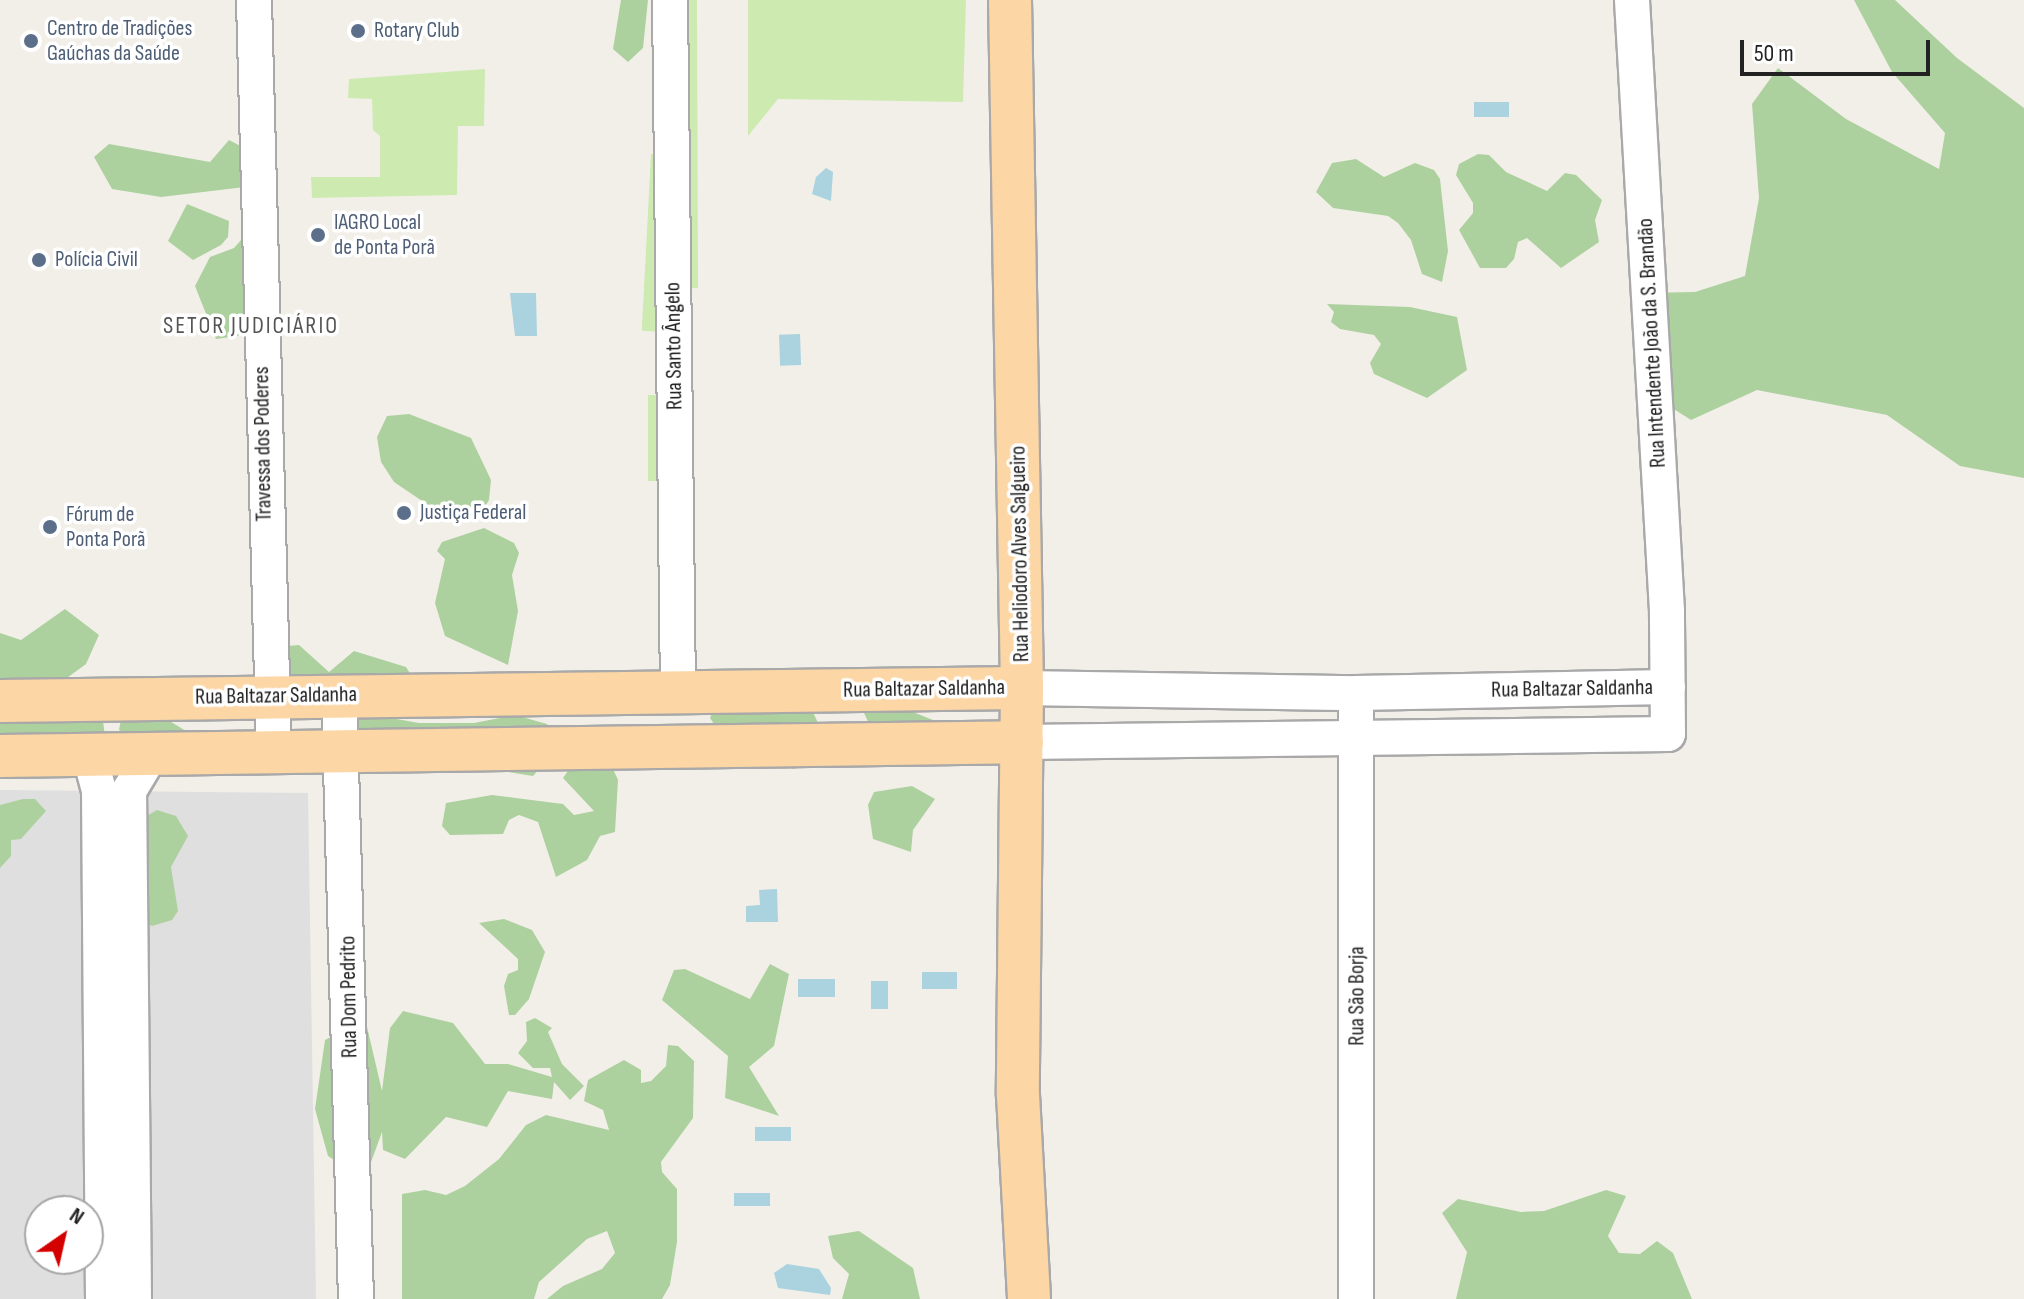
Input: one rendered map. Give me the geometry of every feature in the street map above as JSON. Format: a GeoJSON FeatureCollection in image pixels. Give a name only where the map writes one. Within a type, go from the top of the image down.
{"type":"FeatureCollection","features":[{"type":"Feature","properties":{"kind":"main road","name":"Rua Heliodoro Alves Salgueiro"},"geometry":{"type":"LineString","coordinates":[[1010,0],[1022,688],[1018,1095],[1029,1299]]}},
{"type":"Feature","properties":{"kind":"main road","name":"Rua Baltazar Saldanha"},"geometry":{"type":"LineString","coordinates":[[0,701],[1022,688]]}},
{"type":"Feature","properties":{"kind":"main road","name":"Rua Baltazar Saldanha"},"geometry":{"type":"LineString","coordinates":[[0,756],[342,754],[1022,742]]}},
{"type":"Feature","properties":{"kind":"street","name":"Travessa dos Poderes"},"geometry":{"type":"LineString","coordinates":[[254,0],[268,697],[274,752]]}},
{"type":"Feature","properties":{"kind":"street","name":"Rua Santo Ângelo"},"geometry":{"type":"LineString","coordinates":[[670,0],[678,693]]}},
{"type":"Feature","properties":{"kind":"street","name":"Rua Intendente João da S. Brandão"},"geometry":{"type":"LineString","coordinates":[[1632,0],[1668,687]]}},
{"type":"Feature","properties":{"kind":"street","name":"Rua Baltazar Saldanha"},"geometry":{"type":"LineString","coordinates":[[1022,688],[1356,693],[1668,687],[1668,734],[1357,735],[1022,742]]}},
{"type":"Feature","properties":{"kind":"street","name":"Rua São Borja"},"geometry":{"type":"LineString","coordinates":[[1356,693],[1356,1299]]}},
{"type":"Feature","properties":{"kind":"street","name":"Rua Dom Pedrito"},"geometry":{"type":"LineString","coordinates":[[339,695],[356,1299]]}},
{"type":"Feature","properties":{"kind":"street"},"geometry":{"type":"LineString","coordinates":[[103,1299],[116,1142],[129,791],[150,756]]}},
{"type":"Feature","properties":{"kind":"street"},"geometry":{"type":"LineString","coordinates":[[90,757],[99,791],[116,1142],[134,1299]]}},
{"type":"Feature","properties":{"kind":"shaded area"},"geometry":{"type":"Polygon","coordinates":[[[0,790],[308,793],[316,1299],[0,1299],[0,790]]]}},
{"type":"Feature","properties":{"kind":"green space"},"geometry":{"type":"Polygon","coordinates":[[[621,0],[648,0],[643,48],[628,62],[613,49],[621,0]]]}},
{"type":"Feature","properties":{"kind":"green space"},"geometry":{"type":"Polygon","coordinates":[[[686,0],[697,0],[698,288],[689,288],[686,0]]]}},
{"type":"Feature","properties":{"kind":"green space"},"geometry":{"type":"Polygon","coordinates":[[[748,0],[966,0],[963,102],[778,99],[748,136],[748,0]]]}},
{"type":"Feature","properties":{"kind":"green space"},"geometry":{"type":"Polygon","coordinates":[[[1854,0],[1895,0],[1957,58],[2024,108],[2024,478],[1960,466],[1887,415],[1757,390],[1691,420],[1658,399],[1641,293],[1695,292],[1745,276],[1759,198],[1752,104],[1778,68],[1846,119],[1939,169],[1945,133],[1892,72],[1854,0]]]}},
{"type":"Feature","properties":{"kind":"green space"},"geometry":{"type":"Polygon","coordinates":[[[485,69],[484,126],[458,126],[457,195],[312,198],[311,177],[380,177],[380,136],[373,130],[372,99],[348,98],[349,79],[485,69]]]}},
{"type":"Feature","properties":{"kind":"green space"},"geometry":{"type":"Polygon","coordinates":[[[229,140],[248,150],[245,187],[161,197],[112,189],[94,157],[109,144],[210,162],[229,140]]]}},
{"type":"Feature","properties":{"kind":"green space"},"geometry":{"type":"Polygon","coordinates":[[[651,154],[670,155],[661,332],[642,331],[651,154]]]}},
{"type":"Feature","properties":{"kind":"green space"},"geometry":{"type":"Polygon","coordinates":[[[1478,154],[1489,155],[1506,172],[1547,191],[1565,173],[1576,175],[1602,200],[1595,220],[1599,242],[1561,268],[1527,238],[1518,242],[1514,259],[1506,268],[1480,268],[1459,230],[1473,213],[1473,203],[1456,175],[1459,164],[1478,154]]]}},
{"type":"Feature","properties":{"kind":"green space"},"geometry":{"type":"Polygon","coordinates":[[[1356,159],[1384,177],[1415,163],[1434,170],[1440,179],[1448,251],[1442,282],[1422,274],[1411,240],[1398,223],[1388,216],[1333,208],[1316,192],[1332,163],[1356,159]]]}},
{"type":"Feature","properties":{"kind":"green space"},"geometry":{"type":"Polygon","coordinates":[[[187,204],[229,221],[228,237],[221,245],[193,260],[168,241],[187,204]]]}},
{"type":"Feature","properties":{"kind":"green space"},"geometry":{"type":"Polygon","coordinates":[[[248,232],[262,312],[238,336],[216,339],[195,286],[210,257],[234,248],[248,232]]]}},
{"type":"Feature","properties":{"kind":"green space"},"geometry":{"type":"Polygon","coordinates":[[[1327,304],[1410,307],[1457,317],[1467,370],[1427,398],[1374,374],[1370,363],[1381,344],[1374,335],[1340,329],[1331,322],[1334,312],[1327,304]]]}},
{"type":"Feature","properties":{"kind":"green space"},"geometry":{"type":"Polygon","coordinates":[[[648,395],[671,395],[671,481],[648,481],[648,395]]]}},
{"type":"Feature","properties":{"kind":"green space"},"geometry":{"type":"Polygon","coordinates":[[[409,414],[471,438],[491,480],[489,500],[478,518],[467,521],[428,505],[394,482],[381,462],[377,437],[387,416],[409,414]]]}},
{"type":"Feature","properties":{"kind":"green space"},"geometry":{"type":"Polygon","coordinates":[[[484,528],[514,543],[519,553],[512,575],[518,611],[508,665],[445,636],[435,603],[445,559],[437,551],[442,542],[484,528]]]}},
{"type":"Feature","properties":{"kind":"green space"},"geometry":{"type":"Polygon","coordinates":[[[65,609],[99,635],[86,664],[60,683],[102,712],[105,737],[0,742],[0,633],[21,640],[65,609]]]}},
{"type":"Feature","properties":{"kind":"green space"},"geometry":{"type":"Polygon","coordinates":[[[299,645],[329,672],[354,651],[406,667],[418,686],[374,715],[419,723],[474,723],[515,715],[547,724],[561,744],[533,776],[464,765],[441,772],[380,765],[346,722],[364,715],[289,689],[288,646],[299,645]]]}},
{"type":"Feature","properties":{"kind":"green space"},"geometry":{"type":"Polygon","coordinates":[[[878,698],[943,724],[869,724],[864,713],[878,698]]]}},
{"type":"Feature","properties":{"kind":"green space"},"geometry":{"type":"Polygon","coordinates":[[[718,699],[813,712],[822,732],[815,763],[793,769],[716,727],[710,718],[718,699]]]}},
{"type":"Feature","properties":{"kind":"green space"},"geometry":{"type":"Polygon","coordinates":[[[140,703],[186,731],[170,746],[135,742],[119,730],[122,714],[140,703]]]}},
{"type":"Feature","properties":{"kind":"green space"},"geometry":{"type":"Polygon","coordinates":[[[594,764],[613,769],[618,780],[615,832],[600,836],[587,860],[556,877],[538,822],[519,815],[509,820],[503,834],[450,835],[442,826],[446,803],[492,795],[563,804],[574,815],[594,811],[563,778],[570,768],[594,764]]]}},
{"type":"Feature","properties":{"kind":"green space"},"geometry":{"type":"Polygon","coordinates":[[[912,786],[935,799],[913,830],[911,852],[873,839],[868,805],[874,792],[912,786]]]}},
{"type":"Feature","properties":{"kind":"green space"},"geometry":{"type":"Polygon","coordinates":[[[35,799],[46,811],[21,839],[11,840],[11,856],[0,868],[0,805],[35,799]]]}},
{"type":"Feature","properties":{"kind":"green space"},"geometry":{"type":"Polygon","coordinates":[[[157,810],[176,816],[188,836],[171,867],[178,911],[172,920],[152,926],[143,921],[138,821],[157,810]]]}},
{"type":"Feature","properties":{"kind":"green space"},"geometry":{"type":"Polygon","coordinates":[[[504,919],[532,930],[545,952],[529,999],[515,1015],[509,1015],[504,986],[508,974],[518,970],[518,959],[479,923],[504,919]]]}},
{"type":"Feature","properties":{"kind":"green space"},"geometry":{"type":"Polygon","coordinates":[[[770,964],[789,974],[774,1046],[749,1067],[779,1116],[725,1098],[728,1056],[662,1000],[674,970],[685,969],[750,999],[770,964]]]}},
{"type":"Feature","properties":{"kind":"green space"},"geometry":{"type":"Polygon","coordinates":[[[403,1011],[453,1023],[485,1064],[508,1064],[552,1077],[550,1068],[533,1068],[518,1053],[527,1041],[526,1022],[535,1018],[552,1028],[548,1032],[562,1064],[584,1086],[570,1100],[554,1082],[552,1099],[508,1091],[487,1127],[446,1117],[405,1159],[383,1150],[382,1132],[370,1165],[349,1170],[328,1156],[315,1109],[325,1040],[365,1018],[382,1091],[390,1028],[403,1011]]]}},
{"type":"Feature","properties":{"kind":"green space"},"geometry":{"type":"Polygon","coordinates":[[[668,1045],[678,1046],[694,1061],[693,1118],[661,1162],[662,1172],[677,1189],[677,1242],[670,1285],[662,1299],[547,1299],[563,1286],[602,1269],[615,1253],[607,1231],[587,1239],[539,1282],[534,1299],[402,1299],[402,1194],[425,1190],[446,1195],[465,1186],[499,1159],[526,1125],[546,1115],[609,1130],[603,1110],[584,1101],[588,1080],[624,1060],[641,1070],[641,1083],[651,1081],[666,1066],[668,1045]]]}},
{"type":"Feature","properties":{"kind":"green space"},"geometry":{"type":"Polygon","coordinates":[[[1606,1190],[1626,1196],[1608,1236],[1619,1253],[1640,1254],[1657,1241],[1673,1253],[1692,1299],[1456,1299],[1467,1252],[1442,1213],[1458,1199],[1521,1212],[1544,1211],[1606,1190]]]}},
{"type":"Feature","properties":{"kind":"green space"},"geometry":{"type":"Polygon","coordinates":[[[859,1231],[913,1268],[920,1299],[842,1299],[849,1274],[833,1258],[828,1236],[859,1231]]]}},
{"type":"Feature","properties":{"kind":"water"},"geometry":{"type":"Polygon","coordinates":[[[1474,102],[1509,102],[1509,117],[1474,117],[1474,102]]]}},
{"type":"Feature","properties":{"kind":"water"},"geometry":{"type":"Polygon","coordinates":[[[826,168],[833,172],[831,201],[812,194],[816,177],[826,168]]]}},
{"type":"Feature","properties":{"kind":"water"},"geometry":{"type":"Polygon","coordinates":[[[510,293],[536,293],[537,336],[515,336],[510,293]]]}},
{"type":"Feature","properties":{"kind":"water"},"geometry":{"type":"Polygon","coordinates":[[[800,334],[801,365],[780,366],[779,335],[800,334]]]}},
{"type":"Feature","properties":{"kind":"water"},"geometry":{"type":"Polygon","coordinates":[[[777,889],[778,922],[746,922],[746,906],[760,905],[759,890],[777,889]]]}},
{"type":"Feature","properties":{"kind":"water"},"geometry":{"type":"Polygon","coordinates":[[[922,972],[957,972],[957,989],[922,989],[922,972]]]}},
{"type":"Feature","properties":{"kind":"water"},"geometry":{"type":"Polygon","coordinates":[[[798,979],[835,979],[835,997],[798,997],[798,979]]]}},
{"type":"Feature","properties":{"kind":"water"},"geometry":{"type":"Polygon","coordinates":[[[871,981],[888,981],[888,1009],[871,1009],[871,981]]]}},
{"type":"Feature","properties":{"kind":"water"},"geometry":{"type":"Polygon","coordinates":[[[755,1127],[791,1127],[791,1141],[755,1141],[755,1127]]]}},
{"type":"Feature","properties":{"kind":"water"},"geometry":{"type":"Polygon","coordinates":[[[734,1193],[770,1193],[770,1206],[734,1206],[734,1193]]]}},
{"type":"Feature","properties":{"kind":"water"},"geometry":{"type":"Polygon","coordinates":[[[787,1264],[819,1269],[831,1288],[830,1295],[778,1288],[774,1273],[787,1264]]]}},
{"type":"Feature","properties":{"kind":"place","name":"Rotary Club"},"geometry":{"type":"Point","coordinates":[358,31]}},
{"type":"Feature","properties":{"kind":"place","name":"Centro de Tradições Gaúchas da Saúde"},"geometry":{"type":"Point","coordinates":[31,41]}},
{"type":"Feature","properties":{"kind":"place","name":"IAGRO Local de Ponta Porã"},"geometry":{"type":"Point","coordinates":[318,235]}},
{"type":"Feature","properties":{"kind":"place","name":"Polícia Civil"},"geometry":{"type":"Point","coordinates":[39,260]}},
{"type":"Feature","properties":{"kind":"place","name":"Justiça Federal"},"geometry":{"type":"Point","coordinates":[404,513]}},
{"type":"Feature","properties":{"kind":"place","name":"Fórum de Ponta Porã"},"geometry":{"type":"Point","coordinates":[50,527]}},
{"type":"Feature","properties":{"kind":"district","name":"SETOR JUDICIÁRIO"},"geometry":{"type":"Point","coordinates":[251,326]}}]}
